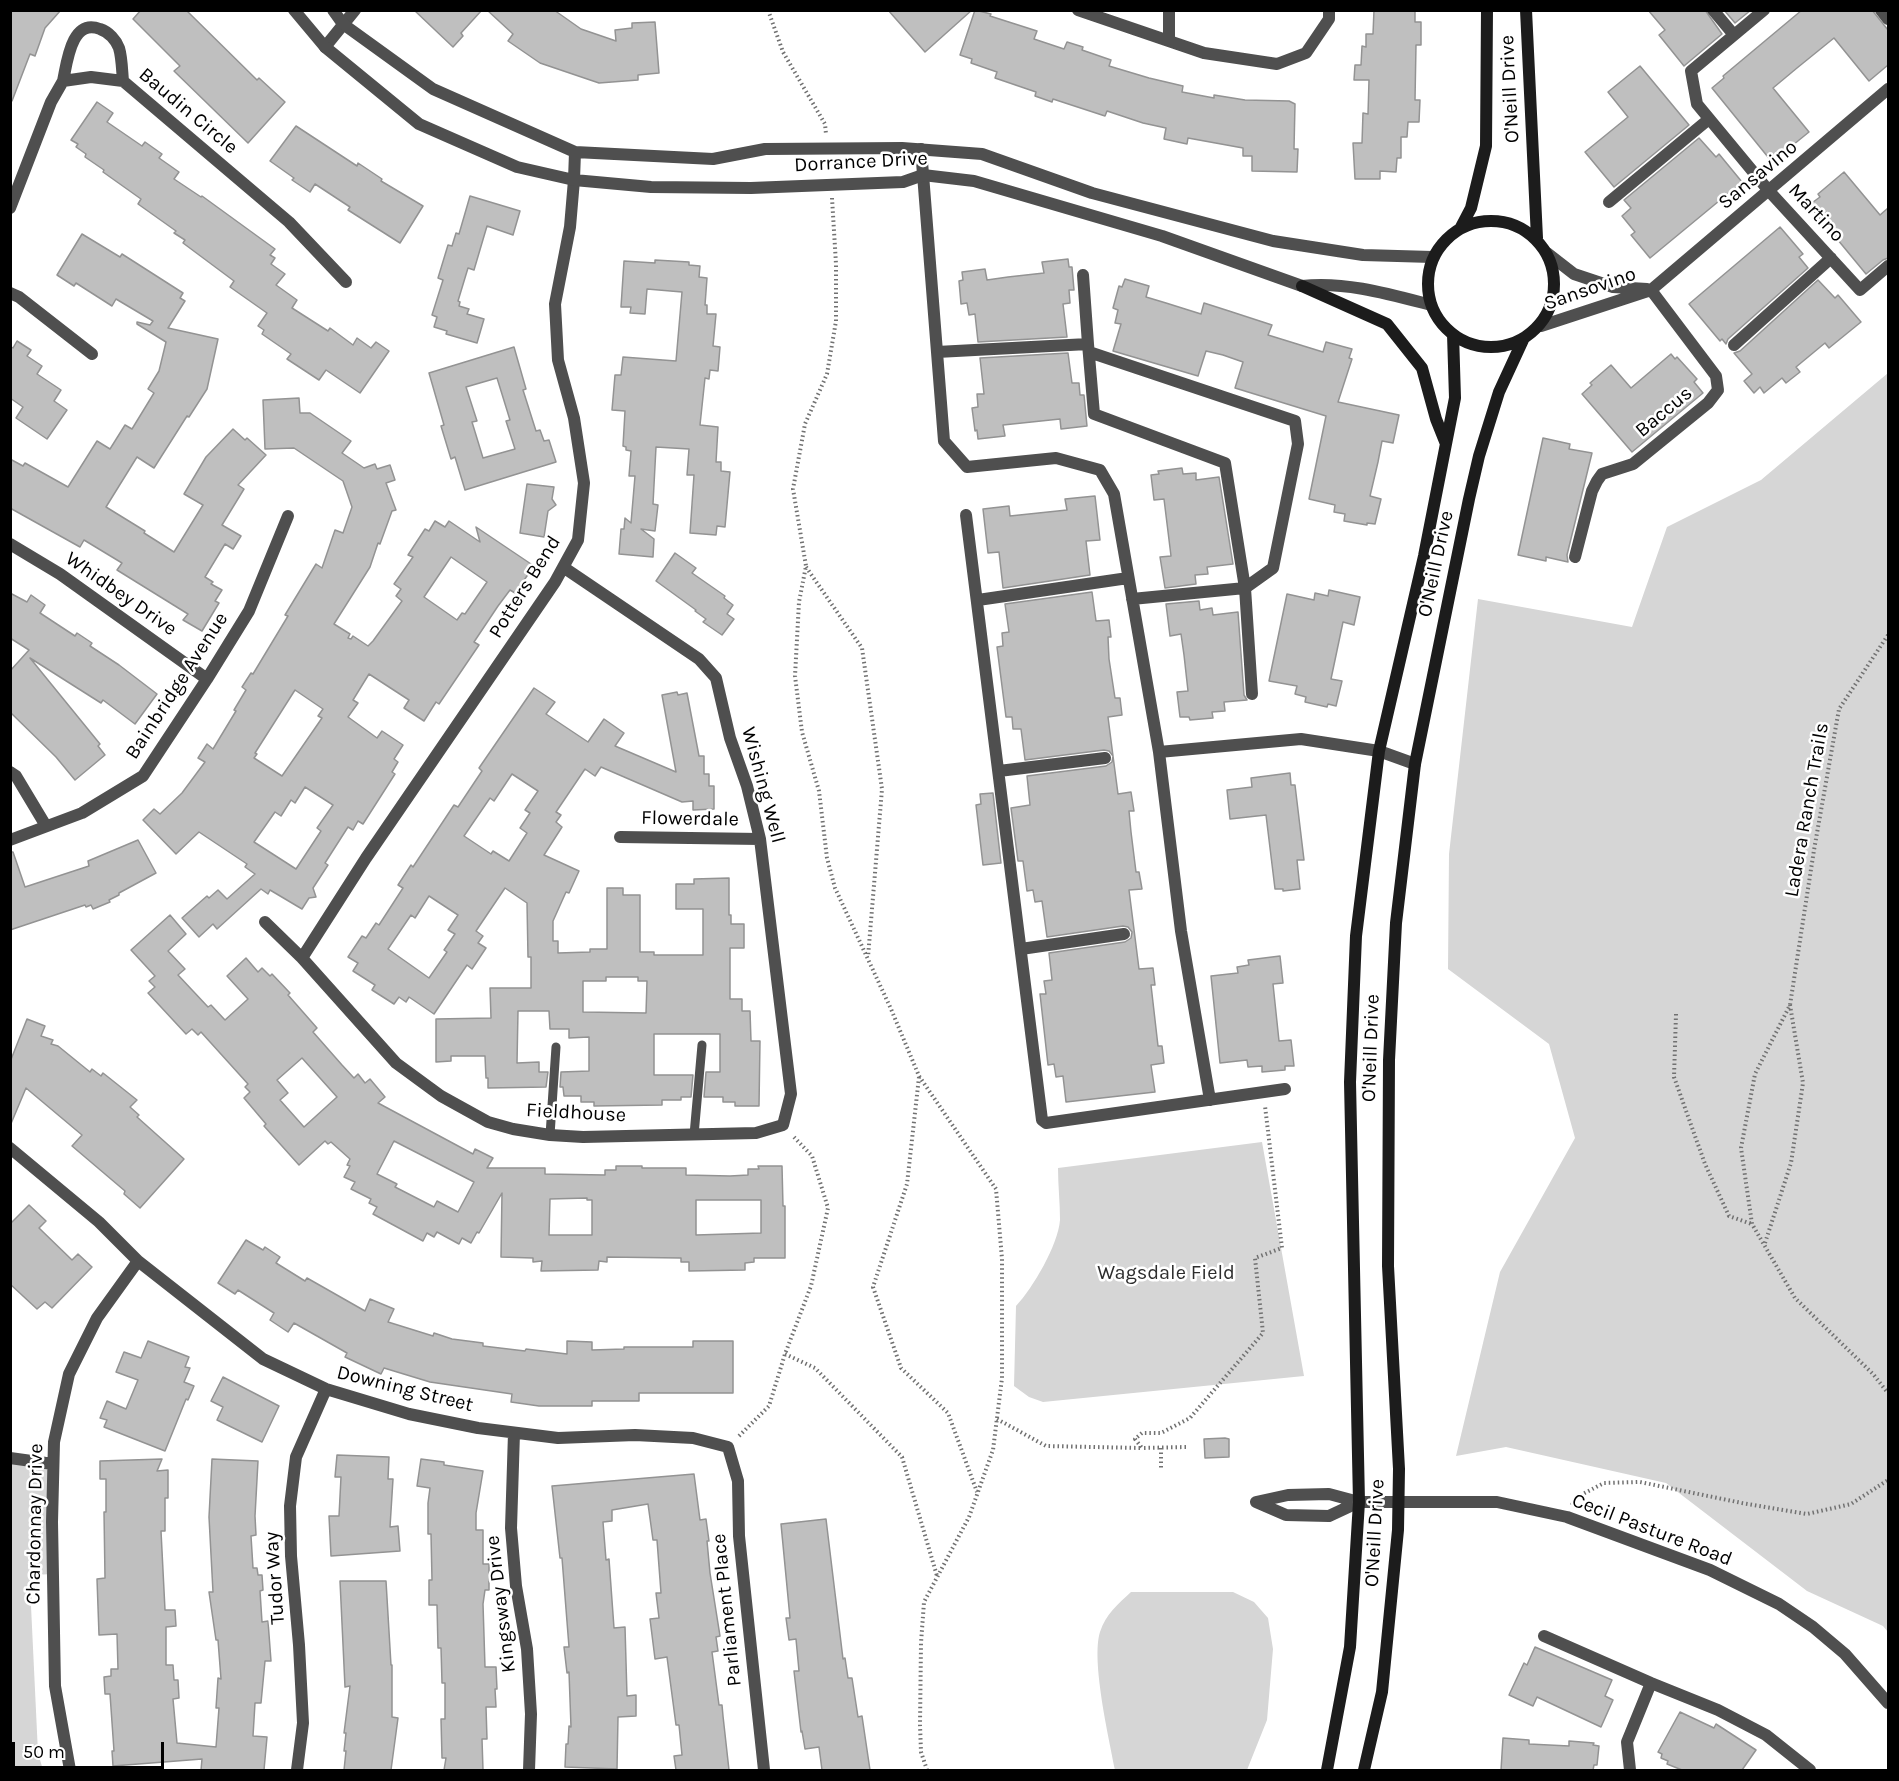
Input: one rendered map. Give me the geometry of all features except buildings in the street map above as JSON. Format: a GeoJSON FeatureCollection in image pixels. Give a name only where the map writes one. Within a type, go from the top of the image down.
{"type":"FeatureCollection","features":[{"type":"Feature","properties":{"kind":"main road","name":"O'Neill Drive"},"geometry":{"type":"LineString","coordinates":[[1487,10],[1486,146],[1471,208],[1460,229],[1444,241],[1432,257],[1427,296],[1434,315],[1447,331],[1464,341],[1484,346],[1503,345],[1523,340],[1541,326],[1551,309],[1556,288],[1554,271],[1547,253],[1537,238],[1526,10]]}},
{"type":"Feature","properties":{"kind":"main road"},"geometry":{"type":"LineString","coordinates":[[1460,229],[1478,223],[1497,223],[1517,227],[1537,238]]}},
{"type":"Feature","properties":{"kind":"main road"},"geometry":{"type":"LineString","coordinates":[[1302,286],[1387,324],[1422,368],[1436,419],[1446,444]]}},
{"type":"Feature","properties":{"kind":"main road","name":"O'Neill Drive"},"geometry":{"type":"LineString","coordinates":[[1328,1770],[1350,1647],[1359,1502],[1350,1082],[1356,936],[1379,751],[1424,556],[1455,398],[1453,334]]}},
{"type":"Feature","properties":{"kind":"main road","name":"O'Neill Drive"},"geometry":{"type":"LineString","coordinates":[[1364,1770],[1382,1692],[1398,1530],[1399,1469],[1388,1266],[1389,1060],[1396,923],[1414,764],[1479,456],[1499,392],[1523,340]]}},
{"type":"Feature","properties":{"kind":"street","name":"Dorrance Drive"},"geometry":{"type":"LineString","coordinates":[[294,10],[325,47],[419,123],[516,167],[574,180],[662,187],[751,188],[830,183],[903,182],[923,175],[974,181],[1162,236],[1302,286],[1319,284],[1360,289],[1431,305]]}},
{"type":"Feature","properties":{"kind":"street","name":"Dorrance Drive"},"geometry":{"type":"LineString","coordinates":[[333,10],[344,24],[433,88],[575,152],[713,159],[765,149],[921,150],[982,154],[1092,193],[1273,241],[1363,255],[1432,257]]}},
{"type":"Feature","properties":{"kind":"street"},"geometry":{"type":"LineString","coordinates":[[325,47],[355,10]]}},
{"type":"Feature","properties":{"kind":"street"},"geometry":{"type":"LineString","coordinates":[[1078,10],[1204,53],[1277,64],[1306,53],[1329,19],[1329,10]]}},
{"type":"Feature","properties":{"kind":"street"},"geometry":{"type":"LineString","coordinates":[[1169,10],[1169,41]]}},
{"type":"Feature","properties":{"kind":"street"},"geometry":{"type":"LineString","coordinates":[[1713,10],[1734,35],[1764,10]]}},
{"type":"Feature","properties":{"kind":"street"},"geometry":{"type":"LineString","coordinates":[[1881,10],[1888,19]]}},
{"type":"Feature","properties":{"kind":"street"},"geometry":{"type":"LineString","coordinates":[[10,207],[51,102],[63,81],[68,57],[77,35],[82,30],[97,27],[112,36],[119,48],[123,81]]}},
{"type":"Feature","properties":{"kind":"street","name":"Martino"},"geometry":{"type":"LineString","coordinates":[[1734,35],[1691,71],[1697,104],[1769,191],[1860,290],[1888,266]]}},
{"type":"Feature","properties":{"kind":"street","name":"Baudin Circle"},"geometry":{"type":"LineString","coordinates":[[63,81],[91,77],[123,81],[289,222],[346,282]]}},
{"type":"Feature","properties":{"kind":"street","name":"Sansavino"},"geometry":{"type":"LineString","coordinates":[[1651,290],[1888,89]]}},
{"type":"Feature","properties":{"kind":"street"},"geometry":{"type":"LineString","coordinates":[[1609,202],[1709,119]]}},
{"type":"Feature","properties":{"kind":"street"},"geometry":{"type":"LineString","coordinates":[[921,150],[944,441],[967,467],[1056,458],[1100,470],[1114,494],[1159,752],[1181,931],[1210,1100]]}},
{"type":"Feature","properties":{"kind":"street","name":"Potters Bend"},"geometry":{"type":"LineString","coordinates":[[302,958],[366,858],[480,693],[563,567],[578,540],[584,483],[574,418],[558,360],[555,304],[570,227],[575,152]]}},
{"type":"Feature","properties":{"kind":"street","name":"Sansovino"},"geometry":{"type":"LineString","coordinates":[[1547,253],[1574,274],[1613,287],[1651,290]]}},
{"type":"Feature","properties":{"kind":"street"},"geometry":{"type":"LineString","coordinates":[[1734,345],[1831,258]]}},
{"type":"Feature","properties":{"kind":"street"},"geometry":{"type":"LineString","coordinates":[[1083,275],[1094,414],[1225,463],[1245,588],[1252,693]]}},
{"type":"Feature","properties":{"kind":"street","name":"Sansovino"},"geometry":{"type":"LineString","coordinates":[[1541,326],[1651,290]]}},
{"type":"Feature","properties":{"kind":"street","name":"Baccus"},"geometry":{"type":"LineString","coordinates":[[1575,557],[1592,491],[1602,474],[1633,464],[1708,403],[1718,390],[1716,376],[1651,290]]}},
{"type":"Feature","properties":{"kind":"street"},"geometry":{"type":"LineString","coordinates":[[10,293],[19,297],[93,354]]}},
{"type":"Feature","properties":{"kind":"street"},"geometry":{"type":"LineString","coordinates":[[937,352],[1088,348],[1295,421],[1298,444],[1273,568],[1245,588],[1131,599]]}},
{"type":"Feature","properties":{"kind":"street"},"geometry":{"type":"LineString","coordinates":[[966,515],[1044,1123],[1285,1089]]}},
{"type":"Feature","properties":{"kind":"street","name":"Bainbridge Avenue"},"geometry":{"type":"LineString","coordinates":[[10,840],[82,813],[142,776],[249,611],[288,516]]}},
{"type":"Feature","properties":{"kind":"street","name":"Whidbey Drive"},"geometry":{"type":"LineString","coordinates":[[10,544],[60,574],[207,679]]}},
{"type":"Feature","properties":{"kind":"street","name":"Wishing Well"},"geometry":{"type":"LineString","coordinates":[[563,567],[699,659],[716,678],[730,738],[747,786],[760,839],[791,1094],[783,1125]]}},
{"type":"Feature","properties":{"kind":"street"},"geometry":{"type":"LineString","coordinates":[[978,600],[1128,578]]}},
{"type":"Feature","properties":{"kind":"street"},"geometry":{"type":"LineString","coordinates":[[1159,752],[1301,739],[1379,751],[1414,764]]}},
{"type":"Feature","properties":{"kind":"street"},"geometry":{"type":"LineString","coordinates":[[999,771],[1105,758]]}},
{"type":"Feature","properties":{"kind":"street"},"geometry":{"type":"LineString","coordinates":[[10,772],[16,777],[46,826]]}},
{"type":"Feature","properties":{"kind":"street","name":"Flowerdale"},"geometry":{"type":"LineString","coordinates":[[620,837],[760,839]]}},
{"type":"Feature","properties":{"kind":"street","name":"Fieldhouse"},"geometry":{"type":"LineString","coordinates":[[265,922],[302,958],[396,1063],[468,1112],[488,1122],[550,1135],[756,1133],[783,1125]]}},
{"type":"Feature","properties":{"kind":"street"},"geometry":{"type":"LineString","coordinates":[[1021,949],[1124,934]]}},
{"type":"Feature","properties":{"kind":"street","name":"Downing Street"},"geometry":{"type":"LineString","coordinates":[[10,1148],[16,1150],[99,1222],[138,1261],[263,1359],[326,1389],[409,1414],[514,1433],[558,1438],[635,1435],[693,1438],[728,1448]]}},
{"type":"Feature","properties":{"kind":"street","name":"Chardonnay Drive"},"geometry":{"type":"LineString","coordinates":[[70,1770],[55,1686],[54,1442],[69,1374],[97,1318],[138,1261]]}},
{"type":"Feature","properties":{"kind":"street","name":"Tudor Way"},"geometry":{"type":"LineString","coordinates":[[297,1770],[303,1723],[291,1556],[290,1506],[296,1457],[326,1389]]}},
{"type":"Feature","properties":{"kind":"street","name":"Kingsway Drive"},"geometry":{"type":"LineString","coordinates":[[514,1433],[511,1528],[516,1586],[527,1649],[531,1714],[529,1770]]}},
{"type":"Feature","properties":{"kind":"street","name":"Parliament Place"},"geometry":{"type":"LineString","coordinates":[[728,1448],[738,1481],[739,1536],[764,1770]]}},
{"type":"Feature","properties":{"kind":"street"},"geometry":{"type":"LineString","coordinates":[[10,1458],[53,1464]]}},
{"type":"Feature","properties":{"kind":"street","name":"Cecil Pasture Road"},"geometry":{"type":"LineString","coordinates":[[1359,1502],[1329,1516],[1286,1515],[1256,1502],[1288,1495],[1329,1494],[1359,1502],[1497,1502],[1567,1517],[1710,1570],[1779,1604],[1845,1654],[1888,1702]]}},
{"type":"Feature","properties":{"kind":"street"},"geometry":{"type":"LineString","coordinates":[[1544,1636],[1718,1710],[1766,1735],[1810,1770]]}},
{"type":"Feature","properties":{"kind":"street"},"geometry":{"type":"LineString","coordinates":[[1630,1770],[1627,1742],[1651,1683]]}},
{"type":"Feature","properties":{"kind":"lane"},"geometry":{"type":"LineString","coordinates":[[694,1135],[702,1046]]}},
{"type":"Feature","properties":{"kind":"lane"},"geometry":{"type":"LineString","coordinates":[[550,1135],[556,1047]]}},
{"type":"Feature","properties":{"kind":"path"},"geometry":{"type":"LineString","coordinates":[[768,10],[783,52],[825,123],[827,149]]}},
{"type":"Feature","properties":{"kind":"path"},"geometry":{"type":"LineString","coordinates":[[830,183],[836,264],[836,321],[826,374],[805,424],[793,489],[806,566],[799,602],[795,676],[802,732],[819,791],[827,858],[835,888],[919,1076],[996,1189],[1002,1260],[1002,1378],[993,1450],[969,1517],[924,1602],[920,1725],[921,1752],[927,1770]]}},
{"type":"Feature","properties":{"kind":"path"},"geometry":{"type":"LineString","coordinates":[[806,566],[862,648],[882,789],[867,958]]}},
{"type":"Feature","properties":{"kind":"path","name":"Ladera Ranch Trails"},"geometry":{"type":"LineString","coordinates":[[1888,635],[1839,709],[1790,1005],[1755,1074],[1741,1148],[1752,1224],[1795,1298],[1873,1374],[1888,1393]]}},
{"type":"Feature","properties":{"kind":"path","name":"Ladera Ranch Trails"},"geometry":{"type":"LineString","coordinates":[[1765,1243],[1791,1163],[1803,1083],[1790,1005]]}},
{"type":"Feature","properties":{"kind":"path"},"geometry":{"type":"LineString","coordinates":[[1676,1014],[1674,1077],[1705,1164],[1729,1216],[1752,1224]]}},
{"type":"Feature","properties":{"kind":"path"},"geometry":{"type":"LineString","coordinates":[[919,1076],[907,1184],[873,1287],[902,1368],[948,1413],[977,1494]]}},
{"type":"Feature","properties":{"kind":"path"},"geometry":{"type":"LineString","coordinates":[[1142,1448],[1135,1439],[1142,1433],[1161,1433],[1190,1418],[1263,1332],[1255,1258],[1282,1248],[1264,1092]]}},
{"type":"Feature","properties":{"kind":"path"},"geometry":{"type":"LineString","coordinates":[[728,1448],[769,1406],[785,1354],[811,1286],[828,1208],[812,1156],[783,1125]]}},
{"type":"Feature","properties":{"kind":"path"},"geometry":{"type":"LineString","coordinates":[[785,1354],[814,1368],[902,1457],[937,1577]]}},
{"type":"Feature","properties":{"kind":"path"},"geometry":{"type":"LineString","coordinates":[[997,1419],[1046,1446],[1186,1447]]}},
{"type":"Feature","properties":{"kind":"path"},"geometry":{"type":"LineString","coordinates":[[1161,1448],[1161,1469]]}},
{"type":"Feature","properties":{"kind":"path"},"geometry":{"type":"LineString","coordinates":[[1567,1517],[1575,1498],[1604,1483],[1640,1482],[1807,1514],[1851,1504],[1888,1480]]}},
{"type":"Feature","properties":{"kind":"green space"},"geometry":{"type":"Polygon","coordinates":[[[1888,373],[1888,1632],[1883,1626],[1807,1591],[1666,1483],[1506,1447],[1456,1456],[1500,1272],[1575,1138],[1549,1044],[1448,969],[1449,854],[1478,599],[1632,627],[1667,527],[1761,480],[1888,373]]]}},
{"type":"Feature","properties":{"kind":"green space","name":"Wagsdale Field"},"geometry":{"type":"Polygon","coordinates":[[[1262,1142],[1304,1376],[1043,1402],[1029,1397],[1014,1386],[1016,1306],[1044,1266],[1055,1241],[1060,1220],[1058,1168],[1262,1142]]]}},
{"type":"Feature","properties":{"kind":"green space"},"geometry":{"type":"Polygon","coordinates":[[[11,1458],[53,1464],[53,1574],[33,1575],[31,1606],[38,1753],[43,1770],[11,1770],[11,1458]]]}},
{"type":"Feature","properties":{"kind":"green space"},"geometry":{"type":"Polygon","coordinates":[[[1131,1592],[1233,1592],[1254,1602],[1268,1618],[1273,1649],[1267,1720],[1247,1770],[1115,1770],[1099,1680],[1098,1645],[1100,1632],[1106,1620],[1131,1592]]]}}]}
